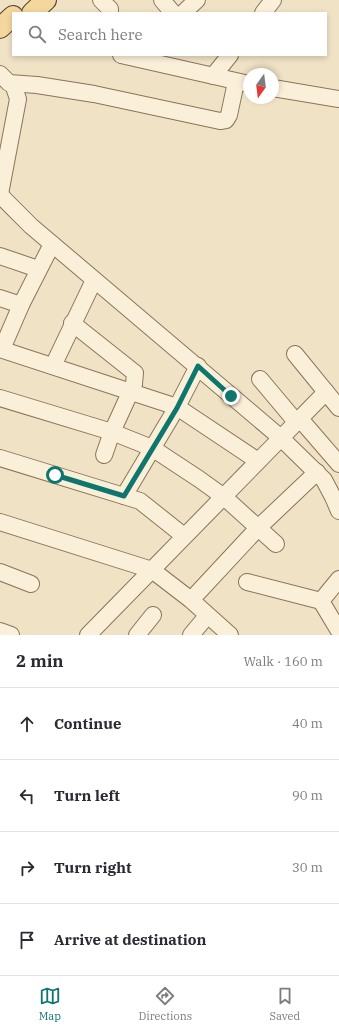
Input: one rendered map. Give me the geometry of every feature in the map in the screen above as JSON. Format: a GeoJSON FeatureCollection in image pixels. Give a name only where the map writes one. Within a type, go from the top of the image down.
{"type":"FeatureCollection","features":[{"type":"Feature","properties":{"kind":"main road"},"geometry":{"type":"LineString","coordinates":[[20,12],[30,0]]}},
{"type":"Feature","properties":{"kind":"main road"},"geometry":{"type":"LineString","coordinates":[[33,12],[46,0]]}},
{"type":"Feature","properties":{"kind":"street"},"geometry":{"type":"LineString","coordinates":[[101,0],[110,9],[110,12]]}},
{"type":"Feature","properties":{"kind":"street"},"geometry":{"type":"LineString","coordinates":[[162,0],[172,12]]}},
{"type":"Feature","properties":{"kind":"street"},"geometry":{"type":"LineString","coordinates":[[184,12],[197,0]]}},
{"type":"Feature","properties":{"kind":"street"},"geometry":{"type":"LineString","coordinates":[[264,12],[273,0]]}},
{"type":"Feature","properties":{"kind":"street"},"geometry":{"type":"LineString","coordinates":[[0,74],[6,82],[13,84],[37,85],[94,94],[220,121],[226,120],[243,83],[132,56]]}},
{"type":"Feature","properties":{"kind":"street"},"geometry":{"type":"LineString","coordinates":[[213,76],[229,56]]}},
{"type":"Feature","properties":{"kind":"street"},"geometry":{"type":"LineString","coordinates":[[13,84],[18,100],[0,194],[31,226],[198,366],[281,438],[317,472],[334,496],[339,511]]}},
{"type":"Feature","properties":{"kind":"street"},"geometry":{"type":"LineString","coordinates":[[279,89],[339,99]]}},
{"type":"Feature","properties":{"kind":"street"},"geometry":{"type":"LineString","coordinates":[[52,244],[20,305],[1,349],[131,391],[177,408],[258,461]]}},
{"type":"Feature","properties":{"kind":"street"},"geometry":{"type":"LineString","coordinates":[[0,256],[38,269]]}},
{"type":"Feature","properties":{"kind":"street"},"geometry":{"type":"LineString","coordinates":[[53,366],[72,323],[94,280]]}},
{"type":"Feature","properties":{"kind":"street"},"geometry":{"type":"LineString","coordinates":[[0,298],[20,305]]}},
{"type":"Feature","properties":{"kind":"street"},"geometry":{"type":"LineString","coordinates":[[72,323],[133,370],[136,378],[112,432],[104,455]]}},
{"type":"Feature","properties":{"kind":"street"},"geometry":{"type":"LineString","coordinates":[[294,354],[339,408]]}},
{"type":"Feature","properties":{"kind":"street"},"geometry":{"type":"LineString","coordinates":[[124,496],[177,408],[198,366]]}},
{"type":"Feature","properties":{"kind":"street"},"geometry":{"type":"LineString","coordinates":[[260,379],[339,464]]}},
{"type":"Feature","properties":{"kind":"street"},"geometry":{"type":"LineString","coordinates":[[92,634],[184,536],[281,438],[299,422],[326,392]]}},
{"type":"Feature","properties":{"kind":"street"},"geometry":{"type":"LineString","coordinates":[[0,398],[112,432],[152,448],[200,479],[224,497],[276,544]]}},
{"type":"Feature","properties":{"kind":"street"},"geometry":{"type":"LineString","coordinates":[[0,458],[145,503],[184,536]]}},
{"type":"Feature","properties":{"kind":"street"},"geometry":{"type":"LineString","coordinates":[[190,600],[258,528],[317,472]]}},
{"type":"Feature","properties":{"kind":"street"},"geometry":{"type":"LineString","coordinates":[[0,522],[152,570],[190,600],[230,635]]}},
{"type":"Feature","properties":{"kind":"street"},"geometry":{"type":"LineString","coordinates":[[0,572],[30,584]]}},
{"type":"Feature","properties":{"kind":"street"},"geometry":{"type":"LineString","coordinates":[[321,601],[339,579]]}},
{"type":"Feature","properties":{"kind":"street"},"geometry":{"type":"LineString","coordinates":[[247,582],[321,601],[335,628]]}},
{"type":"Feature","properties":{"kind":"street"},"geometry":{"type":"LineString","coordinates":[[138,635],[153,615]]}},
{"type":"Feature","properties":{"kind":"street"},"geometry":{"type":"LineString","coordinates":[[191,635],[207,616]]}},
{"type":"Feature","properties":{"kind":"street"},"geometry":{"type":"LineString","coordinates":[[0,630],[11,635]]}},
{"type":"Feature","properties":{"kind":"route"},"geometry":{"type":"LineString","coordinates":[[55,475],[124,496],[177,408],[198,366],[231,396]]}}]}
